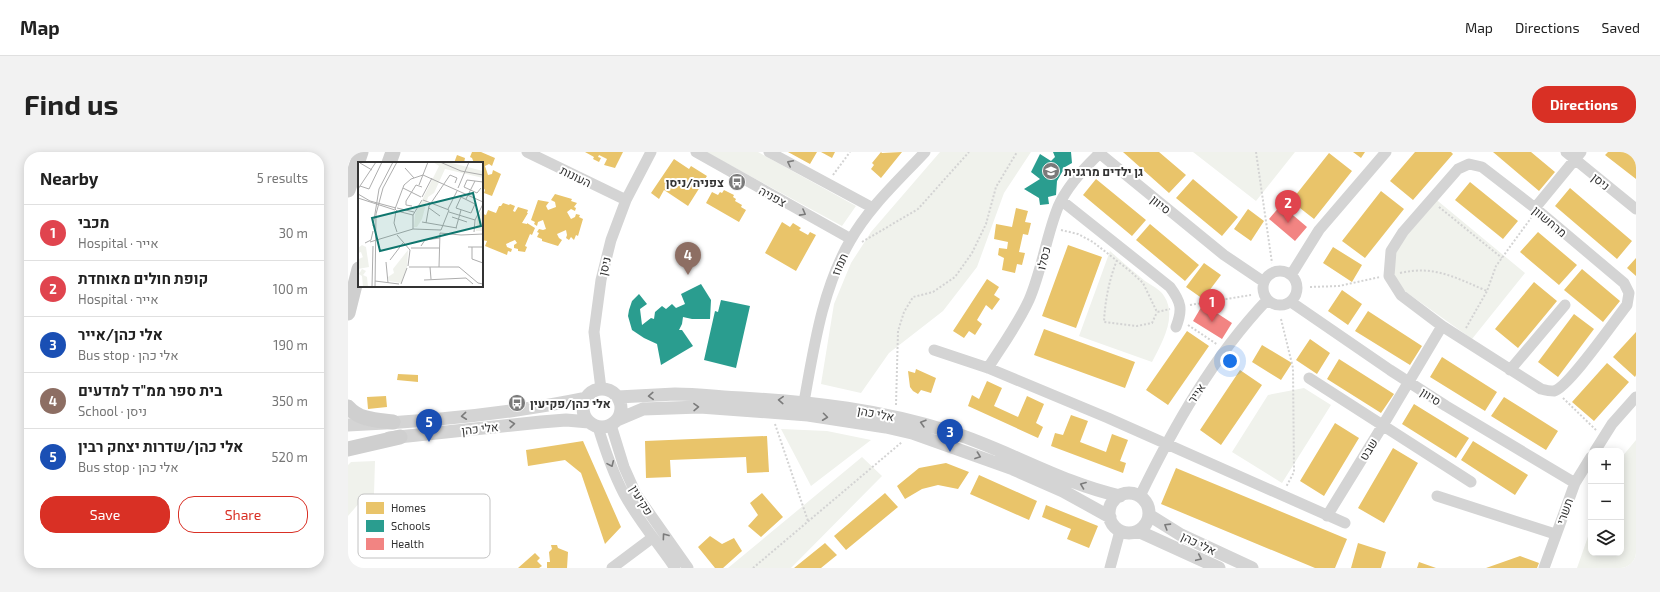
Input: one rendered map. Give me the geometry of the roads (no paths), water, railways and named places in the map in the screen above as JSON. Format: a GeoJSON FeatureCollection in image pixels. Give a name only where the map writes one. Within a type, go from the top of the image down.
{"type":"FeatureCollection","features":[{"type":"Feature","properties":{"kind":"main road"},"geometry":{"type":"LineString","coordinates":[[348,190],[361,152]]}},
{"type":"Feature","properties":{"kind":"main road"},"geometry":{"type":"LineString","coordinates":[[389,162],[393,152]]}},
{"type":"Feature","properties":{"kind":"main road"},"geometry":{"type":"LineString","coordinates":[[348,313],[358,273]]}},
{"type":"Feature","properties":{"kind":"main road"},"geometry":{"type":"LineString","coordinates":[[348,407],[357,415],[366,418],[393,422]]}},
{"type":"Feature","properties":{"kind":"main road"},"geometry":{"type":"LineString","coordinates":[[348,448],[400,437]]}},
{"type":"Feature","properties":{"kind":"street","name":"העונות"},"geometry":{"type":"LineString","coordinates":[[527,152],[626,200]]}},
{"type":"Feature","properties":{"kind":"street","name":"ניסן"},"geometry":{"type":"LineString","coordinates":[[601,389],[594,332],[600,287],[611,240],[626,200],[651,152]]}},
{"type":"Feature","properties":{"kind":"street","name":"צפניה"},"geometry":{"type":"LineString","coordinates":[[696,152],[851,239]]}},
{"type":"Feature","properties":{"kind":"street"},"geometry":{"type":"LineString","coordinates":[[769,152],[828,182],[873,208]]}},
{"type":"Feature","properties":{"kind":"street","name":"תמוז"},"geometry":{"type":"LineString","coordinates":[[804,402],[822,308],[844,253],[851,239],[873,208],[925,152]]}},
{"type":"Feature","properties":{"kind":"street","name":"כסלו"},"geometry":{"type":"LineString","coordinates":[[988,368],[1014,329],[1029,300],[1039,273],[1048,239],[1062,201],[1072,183],[1100,152]]}},
{"type":"Feature","properties":{"kind":"street","name":"סיוון"},"geometry":{"type":"LineString","coordinates":[[1100,152],[1224,255],[1264,282]]}},
{"type":"Feature","properties":{"kind":"street"},"geometry":{"type":"LineString","coordinates":[[1291,274],[1319,230],[1386,152]]}},
{"type":"Feature","properties":{"kind":"street","name":"ניסן"},"geometry":{"type":"LineString","coordinates":[[1566,152],[1578,156],[1636,209]]}},
{"type":"Feature","properties":{"kind":"street"},"geometry":{"type":"LineString","coordinates":[[1535,208],[1578,156]]}},
{"type":"Feature","properties":{"kind":"street","name":"מרחשוון"},"geometry":{"type":"LineString","coordinates":[[1442,326],[1401,295],[1389,276],[1391,251],[1403,232],[1458,169],[1470,164],[1482,167],[1535,208],[1624,283],[1629,293],[1627,305],[1565,384],[1554,391],[1541,390],[1510,370]]}},
{"type":"Feature","properties":{"kind":"street"},"geometry":{"type":"LineString","coordinates":[[1062,201],[1170,287],[1177,297],[1181,308],[1182,324]]}},
{"type":"Feature","properties":{"kind":"street"},"geometry":{"type":"LineString","coordinates":[[1276,272],[1286,272],[1291,274],[1297,283],[1297,293],[1291,302],[1276,305],[1267,300],[1263,289],[1264,282],[1267,277],[1276,272]]}},
{"type":"Feature","properties":{"kind":"street","name":"אייר"},"geometry":{"type":"LineString","coordinates":[[1140,496],[1165,444],[1186,408],[1241,329],[1267,300]]}},
{"type":"Feature","properties":{"kind":"street","name":"סיוון"},"geometry":{"type":"LineString","coordinates":[[1291,302],[1367,355],[1446,406],[1575,483]]}},
{"type":"Feature","properties":{"kind":"street"},"geometry":{"type":"LineString","coordinates":[[1442,326],[1510,370],[1565,304]]}},
{"type":"Feature","properties":{"kind":"street","name":"שבט"},"geometry":{"type":"LineString","coordinates":[[1327,516],[1442,326]]}},
{"type":"Feature","properties":{"kind":"street"},"geometry":{"type":"LineString","coordinates":[[934,350],[988,368],[1108,418],[1345,523]]}},
{"type":"Feature","properties":{"kind":"street"},"geometry":{"type":"LineString","coordinates":[[1309,378],[1471,482]]}},
{"type":"Feature","properties":{"kind":"street"},"geometry":{"type":"LineString","coordinates":[[601,389],[607,390],[618,397],[621,409],[614,423],[593,425],[583,410],[586,398],[590,394],[601,389]]}},
{"type":"Feature","properties":{"kind":"street","name":"אלי כהן"},"geometry":{"type":"LineString","coordinates":[[618,397],[676,394],[804,402],[865,410],[952,432],[998,449],[1084,486],[1120,496]]}},
{"type":"Feature","properties":{"kind":"street"},"geometry":{"type":"LineString","coordinates":[[1597,448],[1612,424],[1636,397]]}},
{"type":"Feature","properties":{"kind":"street","name":"אלי כהן"},"geometry":{"type":"LineString","coordinates":[[348,425],[499,412],[552,405],[586,398]]}},
{"type":"Feature","properties":{"kind":"street","name":"אלי כהן"},"geometry":{"type":"LineString","coordinates":[[614,423],[643,409],[700,407],[770,411],[886,426],[912,433],[1013,469],[1063,491],[1110,517]]}},
{"type":"Feature","properties":{"kind":"street","name":"אלי כהן"},"geometry":{"type":"LineString","coordinates":[[348,441],[566,420],[593,425]]}},
{"type":"Feature","properties":{"kind":"street","name":"פקיעין"},"geometry":{"type":"LineString","coordinates":[[614,423],[624,467],[636,494],[688,568]]}},
{"type":"Feature","properties":{"kind":"street","name":"פקיעין"},"geometry":{"type":"LineString","coordinates":[[593,425],[624,494],[652,538],[674,568]]}},
{"type":"Feature","properties":{"kind":"street","name":"תשרי"},"geometry":{"type":"LineString","coordinates":[[1544,568],[1555,534],[1575,483],[1588,462]]}},
{"type":"Feature","properties":{"kind":"street"},"geometry":{"type":"LineString","coordinates":[[1127,494],[1140,496],[1147,504],[1149,515],[1147,522],[1138,531],[1126,533],[1120,531],[1112,523],[1110,517],[1111,505],[1120,496],[1127,494]]}},
{"type":"Feature","properties":{"kind":"street"},"geometry":{"type":"LineString","coordinates":[[1437,496],[1555,534]]}},
{"type":"Feature","properties":{"kind":"street","name":"אלי כהן"},"geometry":{"type":"LineString","coordinates":[[1149,515],[1181,535],[1252,568]]}},
{"type":"Feature","properties":{"kind":"street"},"geometry":{"type":"LineString","coordinates":[[1110,568],[1120,531]]}},
{"type":"Feature","properties":{"kind":"street","name":"אלי כהן"},"geometry":{"type":"LineString","coordinates":[[1138,531],[1219,568]]}},
{"type":"Feature","properties":{"kind":"street"},"geometry":{"type":"LineString","coordinates":[[612,568],[652,538]]}},
{"type":"Feature","properties":{"kind":"place","name":"גן ילדים מרגנית"},"geometry":{"type":"Point","coordinates":[1051,171]}},
{"type":"Feature","properties":{"kind":"place","name":"צפניה/ניסן"},"geometry":{"type":"Point","coordinates":[737,182]}},
{"type":"Feature","properties":{"kind":"place","name":"קופת חולים מאוחדת"},"geometry":{"type":"Point","coordinates":[1288,223]}},
{"type":"Feature","properties":{"kind":"place","name":"בית ספר ממ\"ד למדעים"},"geometry":{"type":"Point","coordinates":[688,275]}},
{"type":"Feature","properties":{"kind":"place","name":"מכבי"},"geometry":{"type":"Point","coordinates":[1212,322]}},
{"type":"Feature","properties":{"kind":"place","name":"אלי כהן/פקיעין"},"geometry":{"type":"Point","coordinates":[517,403]}},
{"type":"Feature","properties":{"kind":"place","name":"אלי כהן/שדרות יצחק רבין"},"geometry":{"type":"Point","coordinates":[429,442]}},
{"type":"Feature","properties":{"kind":"place","name":"אלי כהן/אייר"},"geometry":{"type":"Point","coordinates":[950,452]}}]}
